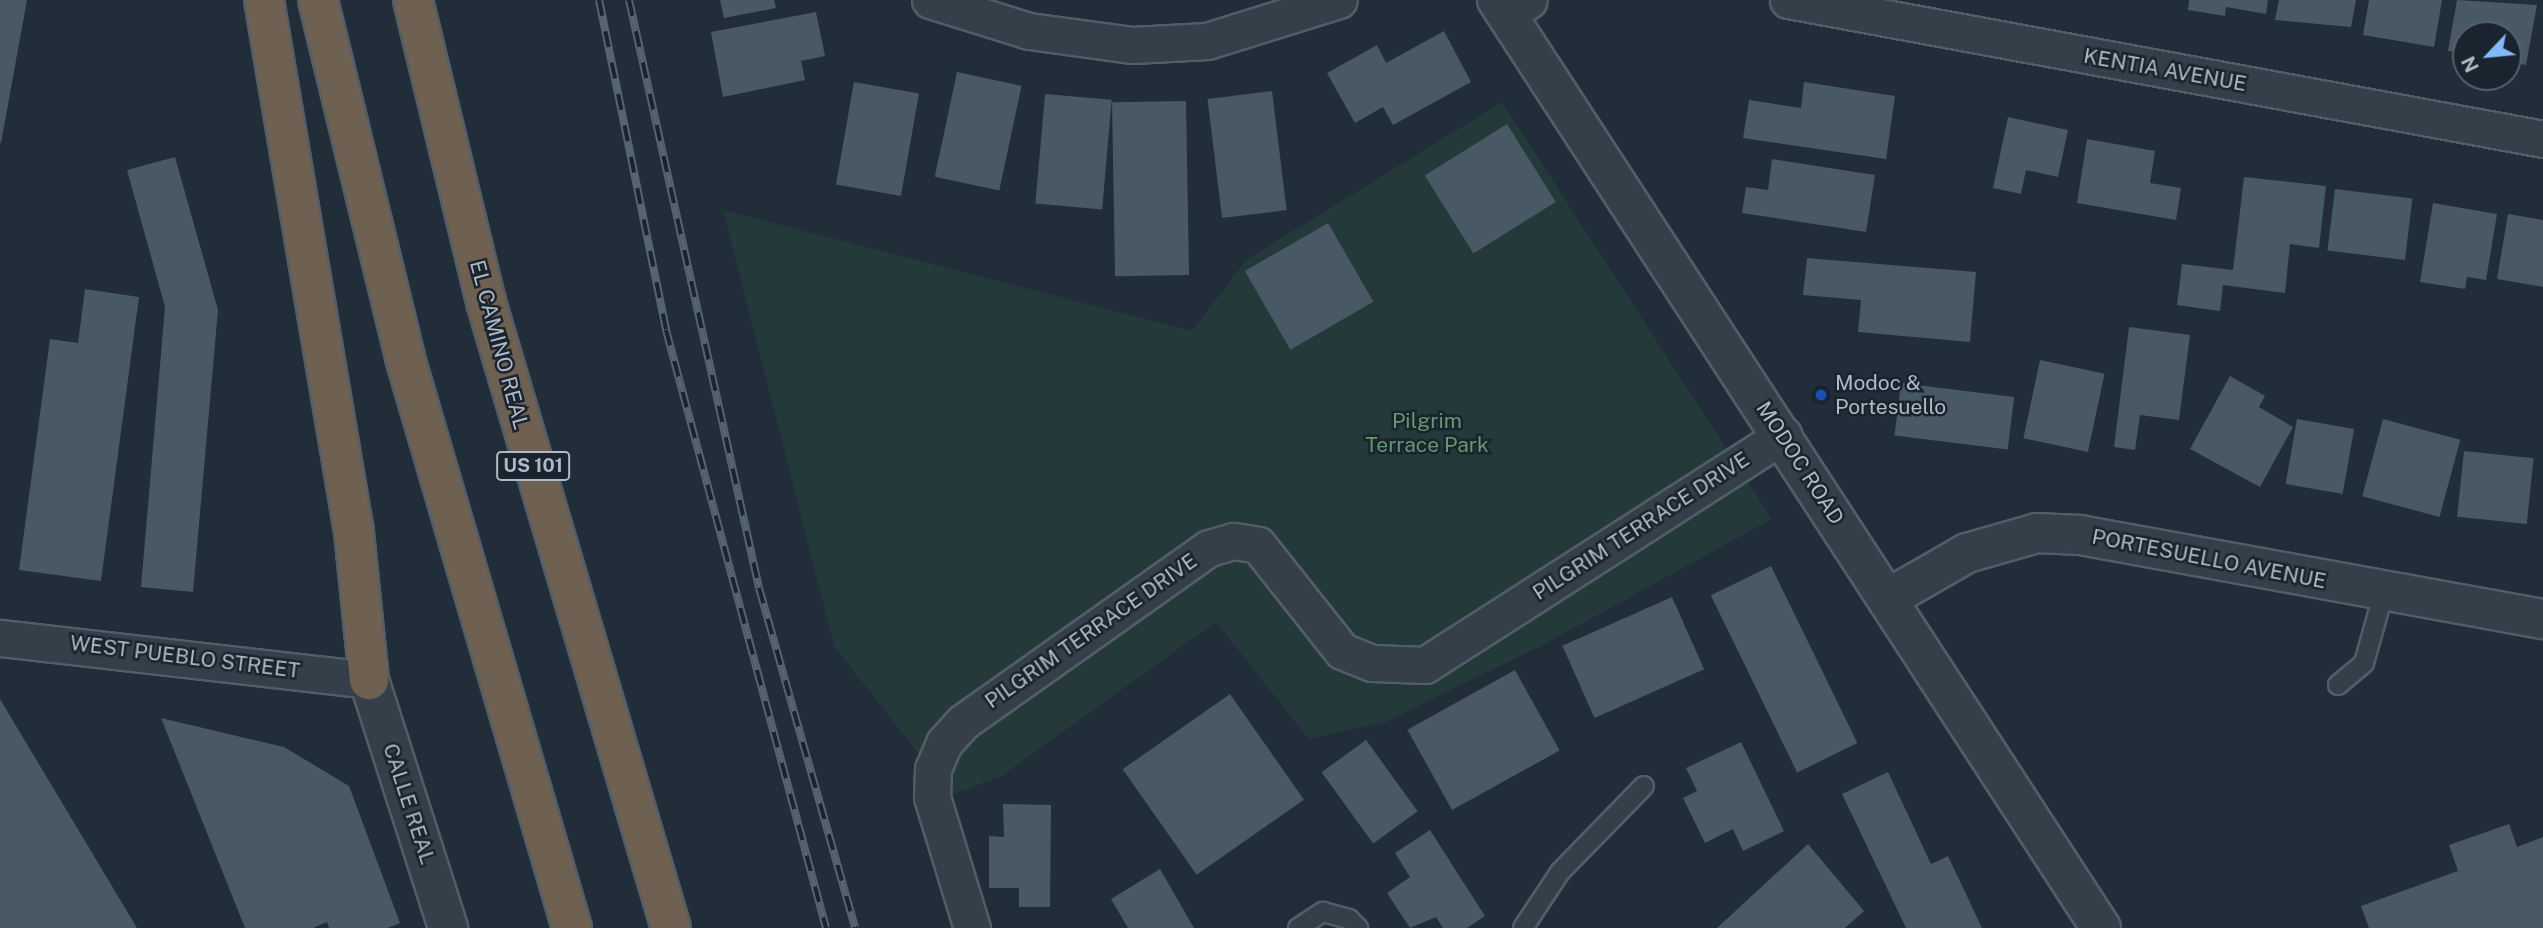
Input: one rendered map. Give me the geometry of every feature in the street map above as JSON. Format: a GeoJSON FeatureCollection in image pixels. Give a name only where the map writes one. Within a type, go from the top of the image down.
{"type":"FeatureCollection","features":[{"type":"Feature","properties":{"kind":"highway"},"geometry":{"type":"LineString","coordinates":[[264,0],[354,532],[369,680]]}},
{"type":"Feature","properties":{"kind":"highway"},"geometry":{"type":"LineString","coordinates":[[318,0],[405,358],[572,928]]}},
{"type":"Feature","properties":{"kind":"highway","name":"EL CAMINO REAL"},"geometry":{"type":"LineString","coordinates":[[413,0],[486,302],[671,928]]}},
{"type":"Feature","properties":{"kind":"street"},"geometry":{"type":"LineString","coordinates":[[930,0],[1029,31],[1133,45],[1207,41],[1339,0]]}},
{"type":"Feature","properties":{"kind":"street","name":"KENTIA AVENUE"},"geometry":{"type":"LineString","coordinates":[[1788,0],[2543,139]]}},
{"type":"Feature","properties":{"kind":"street","name":"MODOC ROAD"},"geometry":{"type":"LineString","coordinates":[[1511,5],[1887,599],[2101,928]]}},
{"type":"Feature","properties":{"kind":"street","name":"PILGRIM TERRACE DRIVE"},"geometry":{"type":"LineString","coordinates":[[972,928],[932,797],[933,769],[944,743],[963,722],[1209,548],[1234,541],[1258,545],[1342,651],[1372,663],[1425,665],[1783,435]]}},
{"type":"Feature","properties":{"kind":"street","name":"PORTESUELLO AVENUE"},"geometry":{"type":"LineString","coordinates":[[1887,599],[1967,553],[2036,533],[2080,535],[2543,619]]}},
{"type":"Feature","properties":{"kind":"street","name":"WEST PUEBLO STREET"},"geometry":{"type":"LineString","coordinates":[[0,638],[81,643],[369,680]]}},
{"type":"Feature","properties":{"kind":"street","name":"CALLE REAL"},"geometry":{"type":"LineString","coordinates":[[369,680],[448,928]]}},
{"type":"Feature","properties":{"kind":"lane"},"geometry":{"type":"LineString","coordinates":[[2338,685],[2364,663],[2384,592]]}},
{"type":"Feature","properties":{"kind":"lane"},"geometry":{"type":"LineString","coordinates":[[1523,928],[1560,872],[1644,786]]}},
{"type":"Feature","properties":{"kind":"lane"},"geometry":{"type":"LineString","coordinates":[[1298,928],[1323,912],[1349,919],[1359,928]]}},
{"type":"Feature","properties":{"kind":"green space","name":"Pilgrim Terrace Park"},"geometry":{"type":"Polygon","coordinates":[[[1502,102],[1772,519],[1545,644],[1386,722],[1309,739],[1216,622],[1000,777],[951,795],[834,646],[723,210],[1192,331],[1246,260],[1502,102]]]}},
{"type":"Feature","properties":{"kind":"building"},"geometry":{"type":"Polygon","coordinates":[[[0,0],[27,0],[1,143],[0,143],[0,0]]]}},
{"type":"Feature","properties":{"kind":"building"},"geometry":{"type":"Polygon","coordinates":[[[720,0],[774,0],[776,8],[724,18],[720,0]]]}},
{"type":"Feature","properties":{"kind":"building"},"geometry":{"type":"Polygon","coordinates":[[[2189,0],[2268,0],[2266,14],[2226,7],[2225,16],[2188,10],[2189,0]]]}},
{"type":"Feature","properties":{"kind":"building"},"geometry":{"type":"Polygon","coordinates":[[[2279,0],[2356,0],[2351,27],[2275,20],[2279,0]]]}},
{"type":"Feature","properties":{"kind":"building"},"geometry":{"type":"Polygon","coordinates":[[[2369,0],[2442,0],[2434,47],[2363,35],[2369,0]]]}},
{"type":"Feature","properties":{"kind":"building"},"geometry":{"type":"Polygon","coordinates":[[[2457,0],[2537,5],[2526,65],[2522,64],[2522,21],[2453,21],[2457,0]]]}},
{"type":"Feature","properties":{"kind":"building"},"geometry":{"type":"Polygon","coordinates":[[[816,12],[825,56],[801,61],[805,80],[723,97],[711,32],[816,12]]]}},
{"type":"Feature","properties":{"kind":"building"},"geometry":{"type":"Polygon","coordinates":[[[2452,28],[2452,52],[2448,51],[2452,28]]]}},
{"type":"Feature","properties":{"kind":"building"},"geometry":{"type":"Polygon","coordinates":[[[1444,31],[1471,82],[1393,125],[1383,107],[1355,123],[1327,73],[1377,45],[1386,63],[1444,31]]]}},
{"type":"Feature","properties":{"kind":"building"},"geometry":{"type":"Polygon","coordinates":[[[957,72],[1022,86],[999,190],[935,177],[957,72]]]}},
{"type":"Feature","properties":{"kind":"building"},"geometry":{"type":"Polygon","coordinates":[[[854,82],[919,93],[901,196],[836,184],[854,82]]]}},
{"type":"Feature","properties":{"kind":"building"},"geometry":{"type":"Polygon","coordinates":[[[1804,82],[1895,96],[1886,159],[1743,138],[1749,100],[1801,108],[1804,82]]]}},
{"type":"Feature","properties":{"kind":"building"},"geometry":{"type":"Polygon","coordinates":[[[1272,91],[1287,210],[1222,218],[1207,99],[1272,91]]]}},
{"type":"Feature","properties":{"kind":"building"},"geometry":{"type":"Polygon","coordinates":[[[1045,94],[1112,100],[1102,209],[1035,204],[1045,94]]]}},
{"type":"Feature","properties":{"kind":"building"},"geometry":{"type":"Polygon","coordinates":[[[1186,101],[1189,275],[1115,276],[1112,102],[1186,101]]]}},
{"type":"Feature","properties":{"kind":"building"},"geometry":{"type":"Polygon","coordinates":[[[2008,117],[2068,130],[2058,177],[2026,170],[2021,194],[1993,188],[2008,117]]]}},
{"type":"Feature","properties":{"kind":"building"},"geometry":{"type":"Polygon","coordinates":[[[1507,124],[1556,202],[1473,253],[1425,175],[1507,124]]]}},
{"type":"Feature","properties":{"kind":"building"},"geometry":{"type":"Polygon","coordinates":[[[2087,139],[2155,151],[2150,183],[2181,188],[2176,220],[2077,203],[2087,139]]]}},
{"type":"Feature","properties":{"kind":"building"},"geometry":{"type":"Polygon","coordinates":[[[175,157],[218,310],[193,592],[141,587],[165,307],[127,170],[175,157]]]}},
{"type":"Feature","properties":{"kind":"building"},"geometry":{"type":"Polygon","coordinates":[[[1772,159],[1875,175],[1866,232],[1742,213],[1746,187],[1768,190],[1772,159]]]}},
{"type":"Feature","properties":{"kind":"building"},"geometry":{"type":"Polygon","coordinates":[[[2244,177],[2326,186],[2319,248],[2290,244],[2285,293],[2223,285],[2220,311],[2177,305],[2182,264],[2233,270],[2244,177]]]}},
{"type":"Feature","properties":{"kind":"building"},"geometry":{"type":"Polygon","coordinates":[[[2335,189],[2412,199],[2405,260],[2327,251],[2335,189]]]}},
{"type":"Feature","properties":{"kind":"building"},"geometry":{"type":"Polygon","coordinates":[[[2433,203],[2497,214],[2486,280],[2467,277],[2465,289],[2420,282],[2433,203]]]}},
{"type":"Feature","properties":{"kind":"building"},"geometry":{"type":"Polygon","coordinates":[[[2508,214],[2543,220],[2543,287],[2497,279],[2508,214]]]}},
{"type":"Feature","properties":{"kind":"building"},"geometry":{"type":"Polygon","coordinates":[[[1328,223],[1374,302],[1290,350],[1245,271],[1328,223]]]}},
{"type":"Feature","properties":{"kind":"building"},"geometry":{"type":"Polygon","coordinates":[[[1807,258],[1976,272],[1970,342],[1858,332],[1861,300],[1803,295],[1807,258]]]}},
{"type":"Feature","properties":{"kind":"building"},"geometry":{"type":"Polygon","coordinates":[[[85,289],[139,297],[101,581],[19,570],[50,339],[78,343],[85,289]]]}},
{"type":"Feature","properties":{"kind":"building"},"geometry":{"type":"Polygon","coordinates":[[[2129,327],[2190,335],[2179,420],[2140,415],[2135,450],[2114,447],[2129,327]]]}},
{"type":"Feature","properties":{"kind":"building"},"geometry":{"type":"Polygon","coordinates":[[[2040,360],[2105,374],[2088,452],[2023,438],[2040,360]]]}},
{"type":"Feature","properties":{"kind":"building"},"geometry":{"type":"Polygon","coordinates":[[[2230,376],[2265,396],[2259,407],[2293,427],[2260,487],[2190,449],[2230,376]]]}},
{"type":"Feature","properties":{"kind":"building"},"geometry":{"type":"Polygon","coordinates":[[[1901,383],[2014,397],[2008,449],[1895,436],[1901,383]]]}},
{"type":"Feature","properties":{"kind":"building"},"geometry":{"type":"Polygon","coordinates":[[[2297,419],[2354,429],[2343,494],[2286,484],[2297,419]]]}},
{"type":"Feature","properties":{"kind":"building"},"geometry":{"type":"Polygon","coordinates":[[[2383,419],[2460,440],[2440,517],[2362,496],[2383,419]]]}},
{"type":"Feature","properties":{"kind":"building"},"geometry":{"type":"Polygon","coordinates":[[[2464,451],[2534,458],[2527,524],[2457,517],[2464,451]]]}},
{"type":"Feature","properties":{"kind":"building"},"geometry":{"type":"Polygon","coordinates":[[[1771,566],[1857,743],[1797,772],[1711,595],[1771,566]]]}},
{"type":"Feature","properties":{"kind":"building"},"geometry":{"type":"Polygon","coordinates":[[[1672,597],[1704,669],[1595,718],[1562,646],[1672,597]]]}},
{"type":"Feature","properties":{"kind":"building"},"geometry":{"type":"Polygon","coordinates":[[[1515,670],[1560,750],[1452,810],[1407,730],[1515,670]]]}},
{"type":"Feature","properties":{"kind":"building"},"geometry":{"type":"Polygon","coordinates":[[[1230,694],[1304,800],[1197,875],[1123,769],[1230,694]]]}},
{"type":"Feature","properties":{"kind":"building"},"geometry":{"type":"Polygon","coordinates":[[[0,699],[137,928],[0,928],[0,699]]]}},
{"type":"Feature","properties":{"kind":"building"},"geometry":{"type":"Polygon","coordinates":[[[161,718],[284,747],[349,786],[400,923],[388,928],[329,928],[327,922],[313,928],[245,928],[161,718]]]}},
{"type":"Feature","properties":{"kind":"building"},"geometry":{"type":"Polygon","coordinates":[[[1366,740],[1418,811],[1373,844],[1322,772],[1366,740]]]}},
{"type":"Feature","properties":{"kind":"building"},"geometry":{"type":"Polygon","coordinates":[[[1741,742],[1784,831],[1743,851],[1733,829],[1705,843],[1683,798],[1697,791],[1686,768],[1741,742]]]}},
{"type":"Feature","properties":{"kind":"building"},"geometry":{"type":"Polygon","coordinates":[[[1888,772],[1931,864],[1948,856],[1982,928],[1906,928],[1842,794],[1888,772]]]}},
{"type":"Feature","properties":{"kind":"building"},"geometry":{"type":"Polygon","coordinates":[[[1003,804],[1051,805],[1050,907],[1019,907],[1019,888],[989,888],[989,836],[1004,837],[1003,804]]]}},
{"type":"Feature","properties":{"kind":"building"},"geometry":{"type":"Polygon","coordinates":[[[2509,824],[2517,847],[2543,837],[2543,928],[2369,928],[2361,906],[2458,871],[2449,845],[2509,824]]]}},
{"type":"Feature","properties":{"kind":"building"},"geometry":{"type":"Polygon","coordinates":[[[1430,830],[1485,916],[1467,928],[1443,928],[1436,917],[1410,928],[1387,893],[1410,877],[1395,853],[1430,830]]]}},
{"type":"Feature","properties":{"kind":"building"},"geometry":{"type":"Polygon","coordinates":[[[1808,844],[1864,911],[1845,928],[1717,928],[1808,844]]]}},
{"type":"Feature","properties":{"kind":"building"},"geometry":{"type":"Polygon","coordinates":[[[1160,869],[1194,928],[1128,928],[1111,899],[1160,869]]]}},
{"type":"Feature","properties":{"kind":"railway"},"geometry":{"type":"LineString","coordinates":[[599,0],[666,330],[826,928]]}},
{"type":"Feature","properties":{"kind":"railway"},"geometry":{"type":"LineString","coordinates":[[629,0],[759,588],[855,928]]}},
{"type":"Feature","properties":{"kind":"place","name":"Modoc & Portesuello"},"geometry":{"type":"Point","coordinates":[1821,395]}}]}
